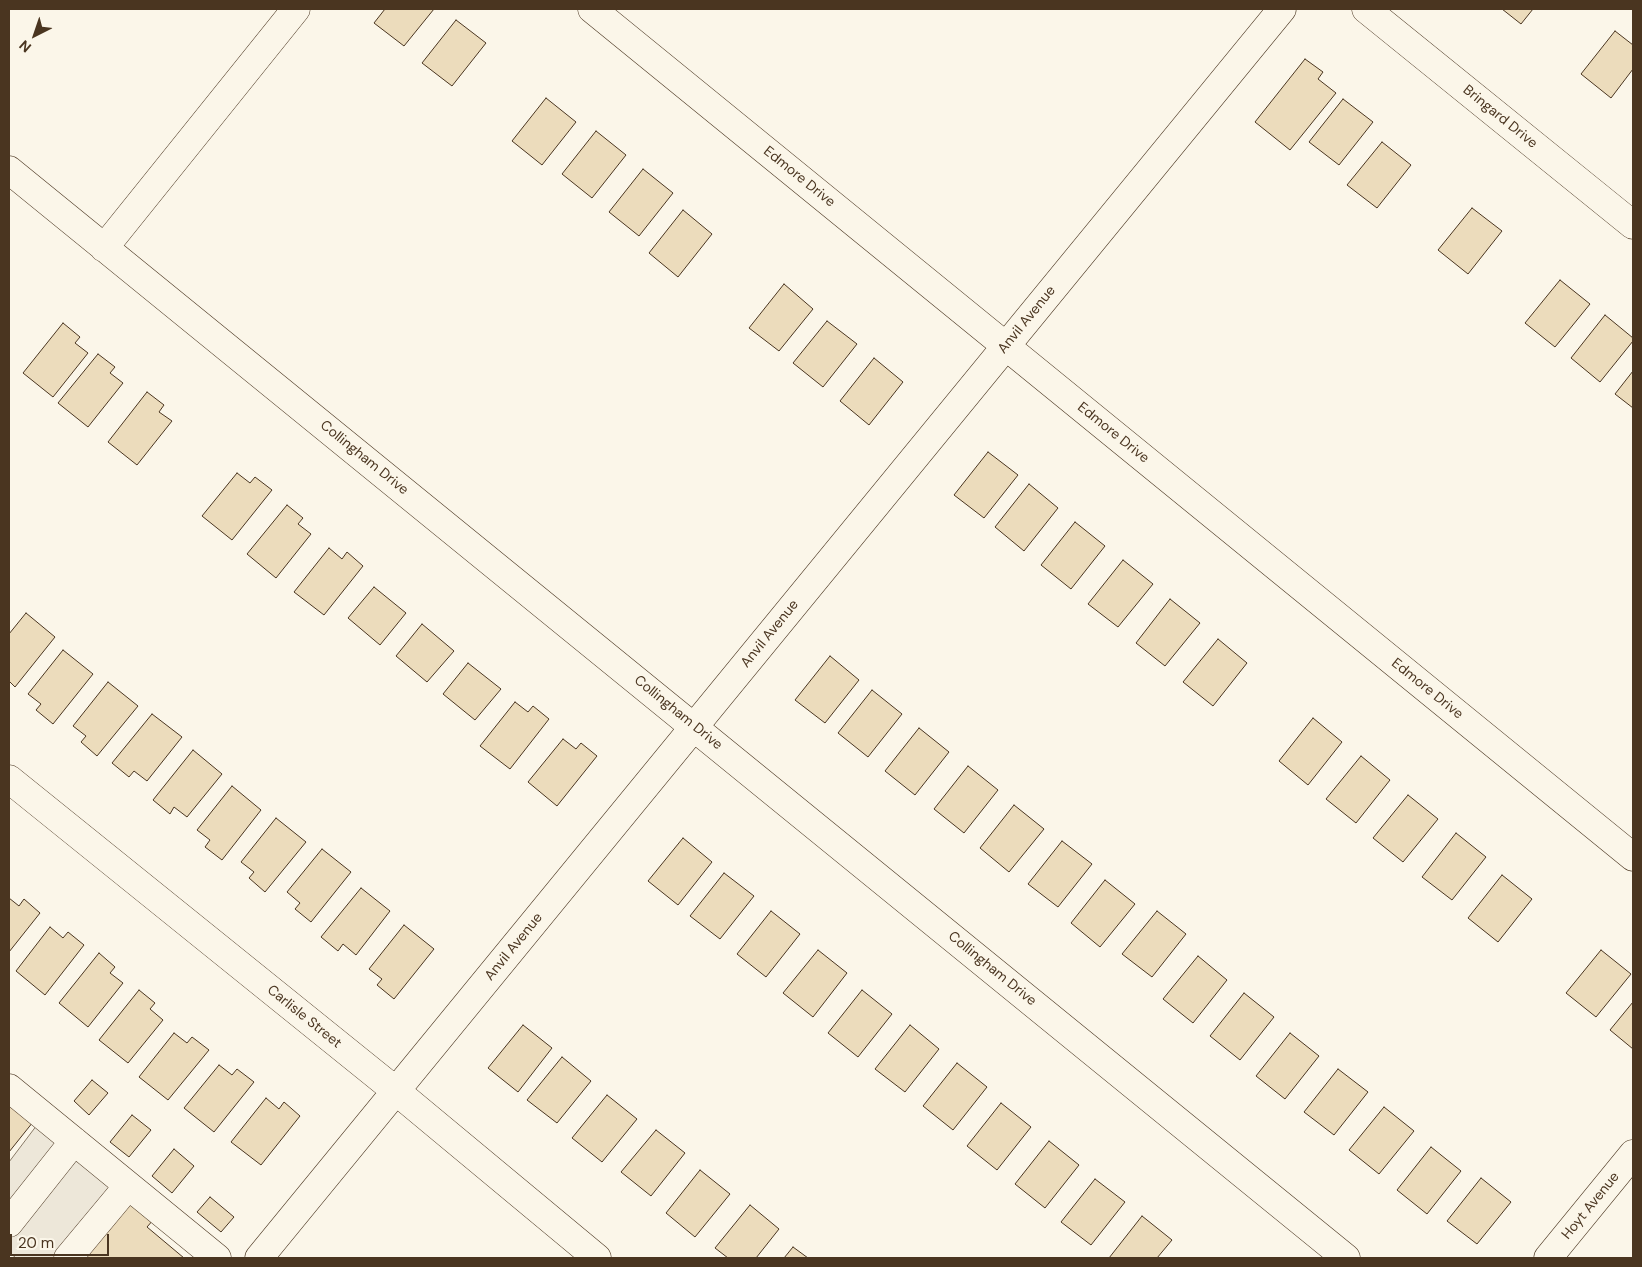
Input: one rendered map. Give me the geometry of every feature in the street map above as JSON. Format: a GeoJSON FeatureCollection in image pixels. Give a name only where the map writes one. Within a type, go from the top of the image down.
{"type":"FeatureCollection","features":[{"type":"Feature","properties":{"kind":"street"},"geometry":{"type":"LineString","coordinates":[[104,248],[296,9]]}},
{"type":"Feature","properties":{"kind":"street","name":"Edmore Drive"},"geometry":{"type":"LineString","coordinates":[[592,9],[1633,857]]}},
{"type":"Feature","properties":{"kind":"street","name":"Anvil Avenue"},"geometry":{"type":"LineString","coordinates":[[259,1258],[1282,9]]}},
{"type":"Feature","properties":{"kind":"street","name":"Bringard Drive"},"geometry":{"type":"LineString","coordinates":[[1366,9],[1633,225]]}},
{"type":"Feature","properties":{"kind":"street","name":"Collingham Drive"},"geometry":{"type":"LineString","coordinates":[[9,170],[1346,1258]]}},
{"type":"Feature","properties":{"kind":"street","name":"Carlisle Street"},"geometry":{"type":"LineString","coordinates":[[9,779],[396,1091],[597,1258]]}},
{"type":"Feature","properties":{"kind":"street"},"geometry":{"type":"LineString","coordinates":[[9,1088],[217,1258]]}},
{"type":"Feature","properties":{"kind":"street"},"geometry":{"type":"LineString","coordinates":[[9,1222],[74,1141]]}},
{"type":"Feature","properties":{"kind":"street","name":"Hoyt Avenue"},"geometry":{"type":"LineString","coordinates":[[1548,1258],[1633,1154]]}},
{"type":"Feature","properties":{"kind":"street"},"geometry":{"type":"LineString","coordinates":[[68,1258],[128,1186]]}},
{"type":"Feature","properties":{"kind":"shaded area"},"geometry":{"type":"Polygon","coordinates":[[[37,1125],[122,1194],[68,1258],[16,1258],[9,1252],[9,1162],[37,1125]]]}},
{"type":"Feature","properties":{"kind":"building"},"geometry":{"type":"Polygon","coordinates":[[[385,9],[434,9],[404,46],[374,23],[385,9]]]}},
{"type":"Feature","properties":{"kind":"building"},"geometry":{"type":"Polygon","coordinates":[[[1502,9],[1533,9],[1521,24],[1502,9]]]}},
{"type":"Feature","properties":{"kind":"building"},"geometry":{"type":"Polygon","coordinates":[[[456,20],[486,43],[452,86],[422,63],[456,20]]]}},
{"type":"Feature","properties":{"kind":"building"},"geometry":{"type":"Polygon","coordinates":[[[1615,31],[1633,45],[1633,69],[1611,98],[1581,74],[1615,31]]]}},
{"type":"Feature","properties":{"kind":"building"},"geometry":{"type":"Polygon","coordinates":[[[1305,59],[1323,72],[1318,79],[1336,93],[1290,150],[1255,122],[1305,59]]]}},
{"type":"Feature","properties":{"kind":"building"},"geometry":{"type":"Polygon","coordinates":[[[546,98],[576,122],[542,165],[512,141],[546,98]]]}},
{"type":"Feature","properties":{"kind":"building"},"geometry":{"type":"Polygon","coordinates":[[[1343,99],[1373,122],[1339,165],[1309,142],[1343,99]]]}},
{"type":"Feature","properties":{"kind":"building"},"geometry":{"type":"Polygon","coordinates":[[[596,131],[626,155],[592,198],[562,174],[596,131]]]}},
{"type":"Feature","properties":{"kind":"building"},"geometry":{"type":"Polygon","coordinates":[[[1382,142],[1411,165],[1377,208],[1347,185],[1382,142]]]}},
{"type":"Feature","properties":{"kind":"building"},"geometry":{"type":"Polygon","coordinates":[[[643,169],[673,193],[639,236],[609,212],[643,169]]]}},
{"type":"Feature","properties":{"kind":"building"},"geometry":{"type":"Polygon","coordinates":[[[1472,208],[1502,231],[1468,274],[1438,250],[1472,208]]]}},
{"type":"Feature","properties":{"kind":"building"},"geometry":{"type":"Polygon","coordinates":[[[683,210],[712,234],[678,277],[649,253],[683,210]]]}},
{"type":"Feature","properties":{"kind":"building"},"geometry":{"type":"Polygon","coordinates":[[[1560,280],[1590,304],[1555,347],[1525,323],[1560,280]]]}},
{"type":"Feature","properties":{"kind":"building"},"geometry":{"type":"Polygon","coordinates":[[[784,284],[813,309],[779,351],[749,328],[784,284]]]}},
{"type":"Feature","properties":{"kind":"building"},"geometry":{"type":"Polygon","coordinates":[[[1605,315],[1633,338],[1633,341],[1600,382],[1571,358],[1605,315]]]}},
{"type":"Feature","properties":{"kind":"building"},"geometry":{"type":"Polygon","coordinates":[[[827,321],[857,344],[823,387],[793,363],[827,321]]]}},
{"type":"Feature","properties":{"kind":"building"},"geometry":{"type":"Polygon","coordinates":[[[63,323],[80,337],[75,343],[88,353],[53,397],[23,373],[63,323]]]}},
{"type":"Feature","properties":{"kind":"building"},"geometry":{"type":"Polygon","coordinates":[[[98,354],[115,367],[110,373],[123,383],[88,427],[58,403],[98,354]]]}},
{"type":"Feature","properties":{"kind":"building"},"geometry":{"type":"Polygon","coordinates":[[[874,358],[903,382],[869,425],[840,401],[874,358]]]}},
{"type":"Feature","properties":{"kind":"building"},"geometry":{"type":"Polygon","coordinates":[[[1633,371],[1633,408],[1615,394],[1633,371]]]}},
{"type":"Feature","properties":{"kind":"building"},"geometry":{"type":"Polygon","coordinates":[[[147,392],[164,405],[159,412],[172,421],[137,465],[108,442],[147,392]]]}},
{"type":"Feature","properties":{"kind":"building"},"geometry":{"type":"Polygon","coordinates":[[[988,452],[1018,475],[984,518],[954,495],[988,452]]]}},
{"type":"Feature","properties":{"kind":"building"},"geometry":{"type":"Polygon","coordinates":[[[237,473],[250,483],[255,477],[272,490],[232,540],[202,516],[237,473]]]}},
{"type":"Feature","properties":{"kind":"building"},"geometry":{"type":"Polygon","coordinates":[[[1029,484],[1058,508],[1024,551],[995,527],[1029,484]]]}},
{"type":"Feature","properties":{"kind":"building"},"geometry":{"type":"Polygon","coordinates":[[[287,505],[303,518],[298,524],[311,534],[276,578],[247,554],[287,505]]]}},
{"type":"Feature","properties":{"kind":"building"},"geometry":{"type":"Polygon","coordinates":[[[1075,522],[1105,546],[1071,589],[1041,565],[1075,522]]]}},
{"type":"Feature","properties":{"kind":"building"},"geometry":{"type":"Polygon","coordinates":[[[329,548],[342,559],[347,552],[363,566],[324,615],[294,592],[329,548]]]}},
{"type":"Feature","properties":{"kind":"building"},"geometry":{"type":"Polygon","coordinates":[[[1123,560],[1153,584],[1118,627],[1088,604],[1123,560]]]}},
{"type":"Feature","properties":{"kind":"building"},"geometry":{"type":"Polygon","coordinates":[[[374,587],[406,613],[380,645],[348,618],[374,587]]]}},
{"type":"Feature","properties":{"kind":"building"},"geometry":{"type":"Polygon","coordinates":[[[1170,599],[1200,623],[1165,666],[1136,643],[1170,599]]]}},
{"type":"Feature","properties":{"kind":"building"},"geometry":{"type":"Polygon","coordinates":[[[26,613],[55,637],[15,687],[9,681],[9,634],[26,613]]]}},
{"type":"Feature","properties":{"kind":"building"},"geometry":{"type":"Polygon","coordinates":[[[422,624],[454,651],[427,682],[396,656],[422,624]]]}},
{"type":"Feature","properties":{"kind":"building"},"geometry":{"type":"Polygon","coordinates":[[[1218,639],[1247,663],[1213,706],[1183,682],[1218,639]]]}},
{"type":"Feature","properties":{"kind":"building"},"geometry":{"type":"Polygon","coordinates":[[[63,650],[93,674],[53,724],[36,710],[41,704],[28,694],[63,650]]]}},
{"type":"Feature","properties":{"kind":"building"},"geometry":{"type":"Polygon","coordinates":[[[830,656],[859,680],[825,723],[795,700],[830,656]]]}},
{"type":"Feature","properties":{"kind":"building"},"geometry":{"type":"Polygon","coordinates":[[[468,663],[501,689],[475,720],[443,694],[468,663]]]}},
{"type":"Feature","properties":{"kind":"building"},"geometry":{"type":"Polygon","coordinates":[[[108,682],[138,706],[97,756],[81,742],[86,736],[73,726],[108,682]]]}},
{"type":"Feature","properties":{"kind":"building"},"geometry":{"type":"Polygon","coordinates":[[[872,690],[902,714],[868,757],[838,733],[872,690]]]}},
{"type":"Feature","properties":{"kind":"building"},"geometry":{"type":"Polygon","coordinates":[[[515,702],[528,712],[533,706],[549,719],[510,769],[480,746],[515,702]]]}},
{"type":"Feature","properties":{"kind":"building"},"geometry":{"type":"Polygon","coordinates":[[[152,714],[182,737],[147,781],[134,771],[129,777],[112,763],[152,714]]]}},
{"type":"Feature","properties":{"kind":"building"},"geometry":{"type":"Polygon","coordinates":[[[1313,718],[1342,742],[1308,785],[1279,761],[1313,718]]]}},
{"type":"Feature","properties":{"kind":"building"},"geometry":{"type":"Polygon","coordinates":[[[919,728],[949,752],[915,795],[885,771],[919,728]]]}},
{"type":"Feature","properties":{"kind":"building"},"geometry":{"type":"Polygon","coordinates":[[[563,739],[576,749],[581,743],[597,756],[557,806],[528,782],[563,739]]]}},
{"type":"Feature","properties":{"kind":"building"},"geometry":{"type":"Polygon","coordinates":[[[193,750],[222,774],[187,817],[174,807],[170,814],[153,800],[193,750]]]}},
{"type":"Feature","properties":{"kind":"building"},"geometry":{"type":"Polygon","coordinates":[[[1361,756],[1390,780],[1356,823],[1326,799],[1361,756]]]}},
{"type":"Feature","properties":{"kind":"building"},"geometry":{"type":"Polygon","coordinates":[[[968,766],[998,790],[964,833],[934,809],[968,766]]]}},
{"type":"Feature","properties":{"kind":"building"},"geometry":{"type":"Polygon","coordinates":[[[232,786],[261,810],[222,860],[205,847],[210,840],[197,830],[232,786]]]}},
{"type":"Feature","properties":{"kind":"building"},"geometry":{"type":"Polygon","coordinates":[[[1408,795],[1438,819],[1403,862],[1373,838],[1408,795]]]}},
{"type":"Feature","properties":{"kind":"building"},"geometry":{"type":"Polygon","coordinates":[[[1014,805],[1044,829],[1009,872],[980,848],[1014,805]]]}},
{"type":"Feature","properties":{"kind":"building"},"geometry":{"type":"Polygon","coordinates":[[[276,818],[306,842],[265,892],[249,878],[254,872],[241,862],[276,818]]]}},
{"type":"Feature","properties":{"kind":"building"},"geometry":{"type":"Polygon","coordinates":[[[1456,833],[1486,857],[1452,900],[1422,877],[1456,833]]]}},
{"type":"Feature","properties":{"kind":"building"},"geometry":{"type":"Polygon","coordinates":[[[683,838],[712,862],[678,905],[648,881],[683,838]]]}},
{"type":"Feature","properties":{"kind":"building"},"geometry":{"type":"Polygon","coordinates":[[[1062,841],[1092,864],[1058,907],[1028,884],[1062,841]]]}},
{"type":"Feature","properties":{"kind":"building"},"geometry":{"type":"Polygon","coordinates":[[[322,849],[351,872],[311,922],[295,909],[300,903],[287,892],[322,849]]]}},
{"type":"Feature","properties":{"kind":"building"},"geometry":{"type":"Polygon","coordinates":[[[724,873],[754,896],[720,939],[690,916],[724,873]]]}},
{"type":"Feature","properties":{"kind":"building"},"geometry":{"type":"Polygon","coordinates":[[[1502,875],[1532,899],[1498,942],[1468,918],[1502,875]]]}},
{"type":"Feature","properties":{"kind":"building"},"geometry":{"type":"Polygon","coordinates":[[[1105,880],[1135,904],[1100,947],[1071,923],[1105,880]]]}},
{"type":"Feature","properties":{"kind":"building"},"geometry":{"type":"Polygon","coordinates":[[[361,888],[390,911],[356,955],[343,944],[338,951],[321,937],[361,888]]]}},
{"type":"Feature","properties":{"kind":"building"},"geometry":{"type":"Polygon","coordinates":[[[9,898],[19,906],[24,899],[40,913],[9,952],[9,898]]]}},
{"type":"Feature","properties":{"kind":"building"},"geometry":{"type":"Polygon","coordinates":[[[771,911],[800,934],[766,977],[737,954],[771,911]]]}},
{"type":"Feature","properties":{"kind":"building"},"geometry":{"type":"Polygon","coordinates":[[[1157,911],[1186,934],[1152,977],[1122,954],[1157,911]]]}},
{"type":"Feature","properties":{"kind":"building"},"geometry":{"type":"Polygon","coordinates":[[[404,925],[434,949],[394,999],[377,985],[382,979],[369,969],[404,925]]]}},
{"type":"Feature","properties":{"kind":"building"},"geometry":{"type":"Polygon","coordinates":[[[50,927],[63,938],[68,932],[84,945],[45,995],[16,971],[50,927]]]}},
{"type":"Feature","properties":{"kind":"building"},"geometry":{"type":"Polygon","coordinates":[[[818,950],[847,973],[813,1017],[783,993],[818,950]]]}},
{"type":"Feature","properties":{"kind":"building"},"geometry":{"type":"Polygon","coordinates":[[[1601,950],[1631,974],[1596,1017],[1566,993],[1601,950]]]}},
{"type":"Feature","properties":{"kind":"building"},"geometry":{"type":"Polygon","coordinates":[[[99,953],[115,967],[110,973],[123,983],[88,1027],[59,1003],[99,953]]]}},
{"type":"Feature","properties":{"kind":"building"},"geometry":{"type":"Polygon","coordinates":[[[1198,956],[1227,980],[1193,1023],[1163,999],[1198,956]]]}},
{"type":"Feature","properties":{"kind":"building"},"geometry":{"type":"Polygon","coordinates":[[[139,990],[155,1003],[150,1009],[163,1020],[128,1063],[99,1040],[139,990]]]}},
{"type":"Feature","properties":{"kind":"building"},"geometry":{"type":"Polygon","coordinates":[[[862,990],[892,1014],[858,1057],[828,1033],[862,990]]]}},
{"type":"Feature","properties":{"kind":"building"},"geometry":{"type":"Polygon","coordinates":[[[1244,993],[1274,1017],[1240,1060],[1210,1036],[1244,993]]]}},
{"type":"Feature","properties":{"kind":"building"},"geometry":{"type":"Polygon","coordinates":[[[1633,1002],[1633,1049],[1610,1030],[1633,1002]]]}},
{"type":"Feature","properties":{"kind":"building"},"geometry":{"type":"Polygon","coordinates":[[[523,1025],[552,1048],[518,1092],[488,1068],[523,1025]]]}},
{"type":"Feature","properties":{"kind":"building"},"geometry":{"type":"Polygon","coordinates":[[[910,1025],[939,1049],[905,1092],[875,1069],[910,1025]]]}},
{"type":"Feature","properties":{"kind":"building"},"geometry":{"type":"Polygon","coordinates":[[[174,1033],[187,1043],[192,1037],[209,1050],[168,1100],[139,1077],[174,1033]]]}},
{"type":"Feature","properties":{"kind":"building"},"geometry":{"type":"Polygon","coordinates":[[[1290,1033],[1319,1056],[1285,1099],[1256,1076],[1290,1033]]]}},
{"type":"Feature","properties":{"kind":"building"},"geometry":{"type":"Polygon","coordinates":[[[562,1057],[591,1081],[557,1123],[527,1100],[562,1057]]]}},
{"type":"Feature","properties":{"kind":"building"},"geometry":{"type":"Polygon","coordinates":[[[957,1063],[987,1087],[953,1130],[923,1106],[957,1063]]]}},
{"type":"Feature","properties":{"kind":"building"},"geometry":{"type":"Polygon","coordinates":[[[219,1065],[232,1075],[237,1069],[254,1082],[214,1132],[184,1108],[219,1065]]]}},
{"type":"Feature","properties":{"kind":"building"},"geometry":{"type":"Polygon","coordinates":[[[1338,1069],[1368,1092],[1334,1135],[1304,1112],[1338,1069]]]}},
{"type":"Feature","properties":{"kind":"building"},"geometry":{"type":"Polygon","coordinates":[[[92,1080],[108,1093],[89,1115],[74,1101],[92,1080]]]}},
{"type":"Feature","properties":{"kind":"building"},"geometry":{"type":"Polygon","coordinates":[[[607,1095],[637,1119],[602,1162],[572,1138],[607,1095]]]}},
{"type":"Feature","properties":{"kind":"building"},"geometry":{"type":"Polygon","coordinates":[[[266,1098],[279,1109],[284,1102],[300,1116],[261,1165],[231,1142],[266,1098]]]}},
{"type":"Feature","properties":{"kind":"building"},"geometry":{"type":"Polygon","coordinates":[[[9,1102],[33,1122],[9,1152],[9,1102]]]}},
{"type":"Feature","properties":{"kind":"building"},"geometry":{"type":"Polygon","coordinates":[[[1001,1103],[1031,1127],[997,1170],[967,1146],[1001,1103]]]}},
{"type":"Feature","properties":{"kind":"building"},"geometry":{"type":"Polygon","coordinates":[[[1384,1107],[1414,1131],[1379,1174],[1349,1150],[1384,1107]]]}},
{"type":"Feature","properties":{"kind":"building"},"geometry":{"type":"Polygon","coordinates":[[[132,1115],[151,1130],[129,1157],[110,1142],[132,1115]]]}},
{"type":"Feature","properties":{"kind":"building"},"geometry":{"type":"Polygon","coordinates":[[[656,1130],[685,1153],[651,1196],[621,1172],[656,1130]]]}},
{"type":"Feature","properties":{"kind":"building"},"geometry":{"type":"Polygon","coordinates":[[[1049,1141],[1079,1165],[1045,1208],[1015,1184],[1049,1141]]]}},
{"type":"Feature","properties":{"kind":"building"},"geometry":{"type":"Polygon","coordinates":[[[1431,1147],[1461,1171],[1427,1214],[1397,1190],[1431,1147]]]}},
{"type":"Feature","properties":{"kind":"building"},"geometry":{"type":"Polygon","coordinates":[[[174,1149],[194,1166],[172,1193],[152,1176],[174,1149]]]}},
{"type":"Feature","properties":{"kind":"building"},"geometry":{"type":"Polygon","coordinates":[[[700,1170],[730,1194],[695,1237],[666,1213],[700,1170]]]}},
{"type":"Feature","properties":{"kind":"building"},"geometry":{"type":"Polygon","coordinates":[[[1481,1178],[1511,1202],[1477,1244],[1447,1221],[1481,1178]]]}},
{"type":"Feature","properties":{"kind":"building"},"geometry":{"type":"Polygon","coordinates":[[[1095,1179],[1125,1202],[1091,1245],[1061,1222],[1095,1179]]]}},
{"type":"Feature","properties":{"kind":"building"},"geometry":{"type":"Polygon","coordinates":[[[210,1197],[234,1217],[221,1232],[197,1212],[210,1197]]]}},
{"type":"Feature","properties":{"kind":"building"},"geometry":{"type":"Polygon","coordinates":[[[131,1200],[154,1219],[147,1227],[184,1258],[85,1258],[131,1200]]]}},
{"type":"Feature","properties":{"kind":"building"},"geometry":{"type":"Polygon","coordinates":[[[750,1205],[779,1229],[756,1258],[728,1258],[715,1248],[750,1205]]]}},
{"type":"Feature","properties":{"kind":"building"},"geometry":{"type":"Polygon","coordinates":[[[1142,1216],[1172,1240],[1157,1258],[1109,1258],[1142,1216]]]}},
{"type":"Feature","properties":{"kind":"building"},"geometry":{"type":"Polygon","coordinates":[[[793,1247],[808,1258],[784,1258],[793,1247]]]}}]}
